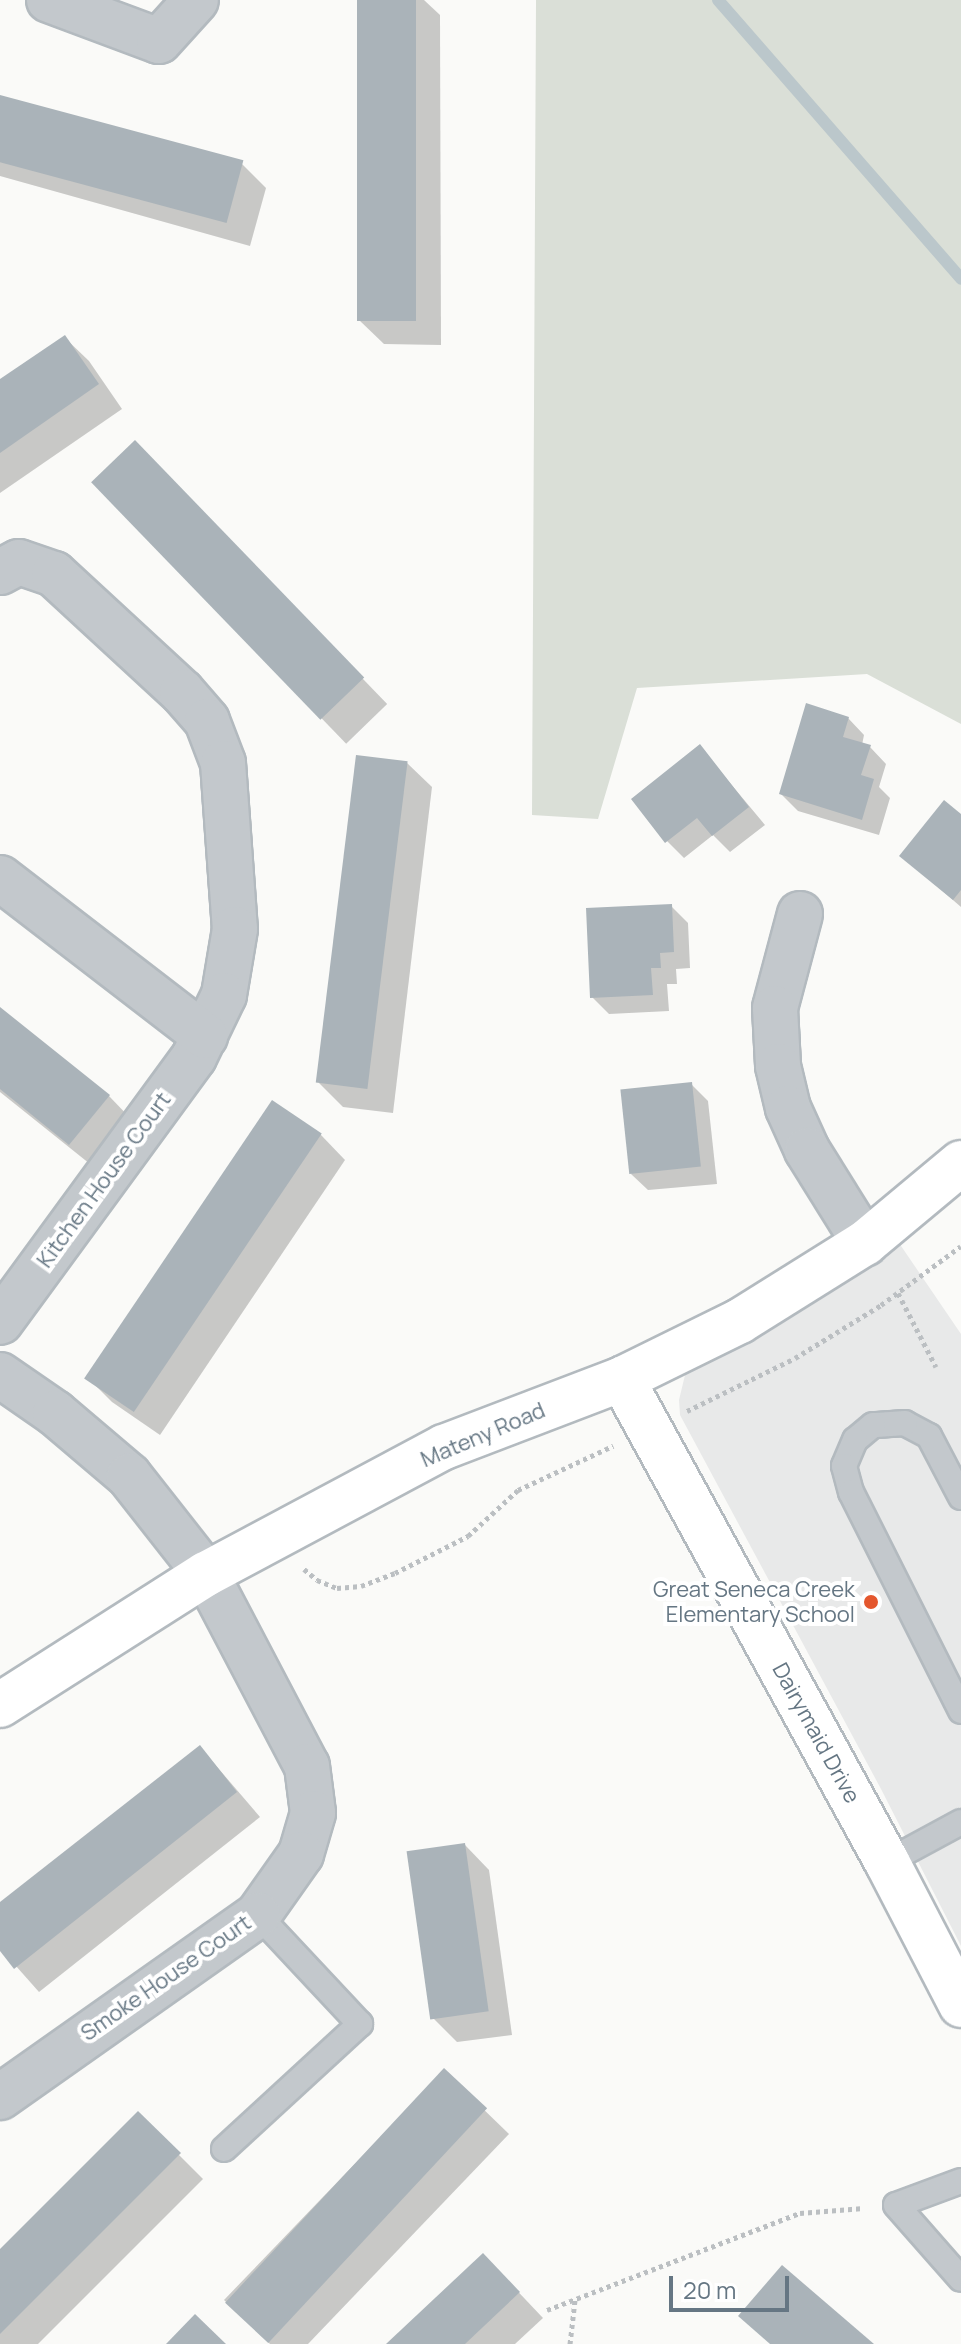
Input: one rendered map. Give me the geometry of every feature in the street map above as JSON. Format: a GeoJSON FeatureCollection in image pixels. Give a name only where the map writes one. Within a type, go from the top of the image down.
{"type":"FeatureCollection","features":[{"type":"Feature","properties":{"kind":"street"},"geometry":{"type":"LineString","coordinates":[[49,0],[159,41],[196,0]]}},
{"type":"Feature","properties":{"kind":"street","name":"Kitchen House Court"},"geometry":{"type":"LineString","coordinates":[[0,572],[19,562],[54,574],[182,692],[207,721],[223,763],[235,929],[224,995],[194,1057],[0,1322]]}},
{"type":"Feature","properties":{"kind":"street"},"geometry":{"type":"LineString","coordinates":[[0,878],[205,1036]]}},
{"type":"Feature","properties":{"kind":"street"},"geometry":{"type":"LineString","coordinates":[[800,914],[775,1008],[778,1066],[788,1108],[807,1150],[865,1243]]}},
{"type":"Feature","properties":{"kind":"street","name":"Mateny Road"},"geometry":{"type":"LineString","coordinates":[[0,1705],[206,1574],[444,1447],[622,1379],[740,1321],[865,1243],[961,1163]]}},
{"type":"Feature","properties":{"kind":"street","name":"Smoke House Court"},"geometry":{"type":"LineString","coordinates":[[0,1375],[55,1413],[129,1476],[206,1574],[307,1766],[313,1813],[301,1854],[258,1915],[0,2097]]}},
{"type":"Feature","properties":{"kind":"street","name":"Dairymaid Drive"},"geometry":{"type":"LineString","coordinates":[[622,1379],[887,1862],[961,2005]]}},
{"type":"Feature","properties":{"kind":"lane"},"geometry":{"type":"LineString","coordinates":[[961,1497],[929,1436],[905,1423],[873,1425],[855,1440],[844,1466],[851,1492],[961,1711]]}},
{"type":"Feature","properties":{"kind":"lane"},"geometry":{"type":"LineString","coordinates":[[887,1862],[961,1822]]}},
{"type":"Feature","properties":{"kind":"lane"},"geometry":{"type":"LineString","coordinates":[[224,2149],[360,2024],[258,1915]]}},
{"type":"Feature","properties":{"kind":"lane"},"geometry":{"type":"LineString","coordinates":[[961,2181],[896,2205],[961,2279]]}},
{"type":"Feature","properties":{"kind":"path"},"geometry":{"type":"LineString","coordinates":[[898,1293],[936,1367]]}},
{"type":"Feature","properties":{"kind":"path"},"geometry":{"type":"LineString","coordinates":[[547,2310],[800,2213],[896,2205]]}},
{"type":"Feature","properties":{"kind":"path"},"geometry":{"type":"LineString","coordinates":[[570,2344],[575,2300]]}},
{"type":"Feature","properties":{"kind":"shaded area"},"geometry":{"type":"Polygon","coordinates":[[[536,0],[961,0],[961,724],[867,674],[637,688],[598,819],[532,815],[536,0]]]}},
{"type":"Feature","properties":{"kind":"shaded area","name":"Great Seneca Creek Elementary School"},"geometry":{"type":"Polygon","coordinates":[[[897,1240],[961,1334],[961,1946],[881,1789],[680,1415],[679,1400],[685,1375],[706,1354],[806,1307],[897,1240]]]}},
{"type":"Feature","properties":{"kind":"building"},"geometry":{"type":"Polygon","coordinates":[[[357,0],[416,0],[416,321],[357,321],[357,0]]]}},
{"type":"Feature","properties":{"kind":"building"},"geometry":{"type":"Polygon","coordinates":[[[0,95],[243,160],[227,223],[0,162],[0,95]]]}},
{"type":"Feature","properties":{"kind":"building"},"geometry":{"type":"Polygon","coordinates":[[[65,335],[99,384],[0,453],[0,379],[65,335]]]}},
{"type":"Feature","properties":{"kind":"building"},"geometry":{"type":"Polygon","coordinates":[[[135,440],[364,677],[320,720],[91,482],[135,440]]]}},
{"type":"Feature","properties":{"kind":"building"},"geometry":{"type":"Polygon","coordinates":[[[806,703],[849,717],[843,737],[871,745],[861,775],[874,779],[862,820],[779,794],[806,703]]]}},
{"type":"Feature","properties":{"kind":"building"},"geometry":{"type":"Polygon","coordinates":[[[700,744],[749,807],[712,836],[697,818],[665,843],[631,799],[700,744]]]}},
{"type":"Feature","properties":{"kind":"building"},"geometry":{"type":"Polygon","coordinates":[[[356,755],[408,761],[367,1089],[316,1083],[356,755]]]}},
{"type":"Feature","properties":{"kind":"building"},"geometry":{"type":"Polygon","coordinates":[[[944,800],[961,814],[961,890],[953,900],[899,856],[944,800]]]}},
{"type":"Feature","properties":{"kind":"building"},"geometry":{"type":"Polygon","coordinates":[[[672,904],[674,952],[660,953],[661,968],[651,968],[653,995],[590,998],[586,908],[672,904]]]}},
{"type":"Feature","properties":{"kind":"building"},"geometry":{"type":"Polygon","coordinates":[[[0,1007],[110,1095],[69,1145],[0,1089],[0,1007]]]}},
{"type":"Feature","properties":{"kind":"building"},"geometry":{"type":"Polygon","coordinates":[[[692,1082],[701,1167],[629,1174],[620,1090],[692,1082]]]}},
{"type":"Feature","properties":{"kind":"building"},"geometry":{"type":"Polygon","coordinates":[[[272,1100],[322,1134],[134,1412],[84,1379],[272,1100]]]}},
{"type":"Feature","properties":{"kind":"building"},"geometry":{"type":"Polygon","coordinates":[[[200,1745],[237,1792],[14,1969],[0,1951],[0,1902],[200,1745]]]}},
{"type":"Feature","properties":{"kind":"building"},"geometry":{"type":"Polygon","coordinates":[[[465,1843],[489,2011],[430,2020],[407,1851],[465,1843]]]}},
{"type":"Feature","properties":{"kind":"building"},"geometry":{"type":"Polygon","coordinates":[[[444,2068],[487,2108],[268,2343],[225,2303],[444,2068]]]}},
{"type":"Feature","properties":{"kind":"building"},"geometry":{"type":"Polygon","coordinates":[[[138,2111],[181,2153],[0,2334],[0,2249],[138,2111]]]}},
{"type":"Feature","properties":{"kind":"building"},"geometry":{"type":"Polygon","coordinates":[[[483,2253],[520,2292],[465,2344],[386,2344],[483,2253]]]}},
{"type":"Feature","properties":{"kind":"building"},"geometry":{"type":"Polygon","coordinates":[[[782,2265],[874,2344],[770,2344],[738,2316],[782,2265]]]}},
{"type":"Feature","properties":{"kind":"building"},"geometry":{"type":"Polygon","coordinates":[[[195,2314],[226,2344],[166,2344],[195,2314]]]}},
{"type":"Feature","properties":{"kind":"waterway"},"geometry":{"type":"LineString","coordinates":[[718,0],[961,279]]}},
{"type":"Feature","properties":{"kind":"place","name":"Great Seneca Creek Elementary School"},"geometry":{"type":"Point","coordinates":[871,1602]}}]}
